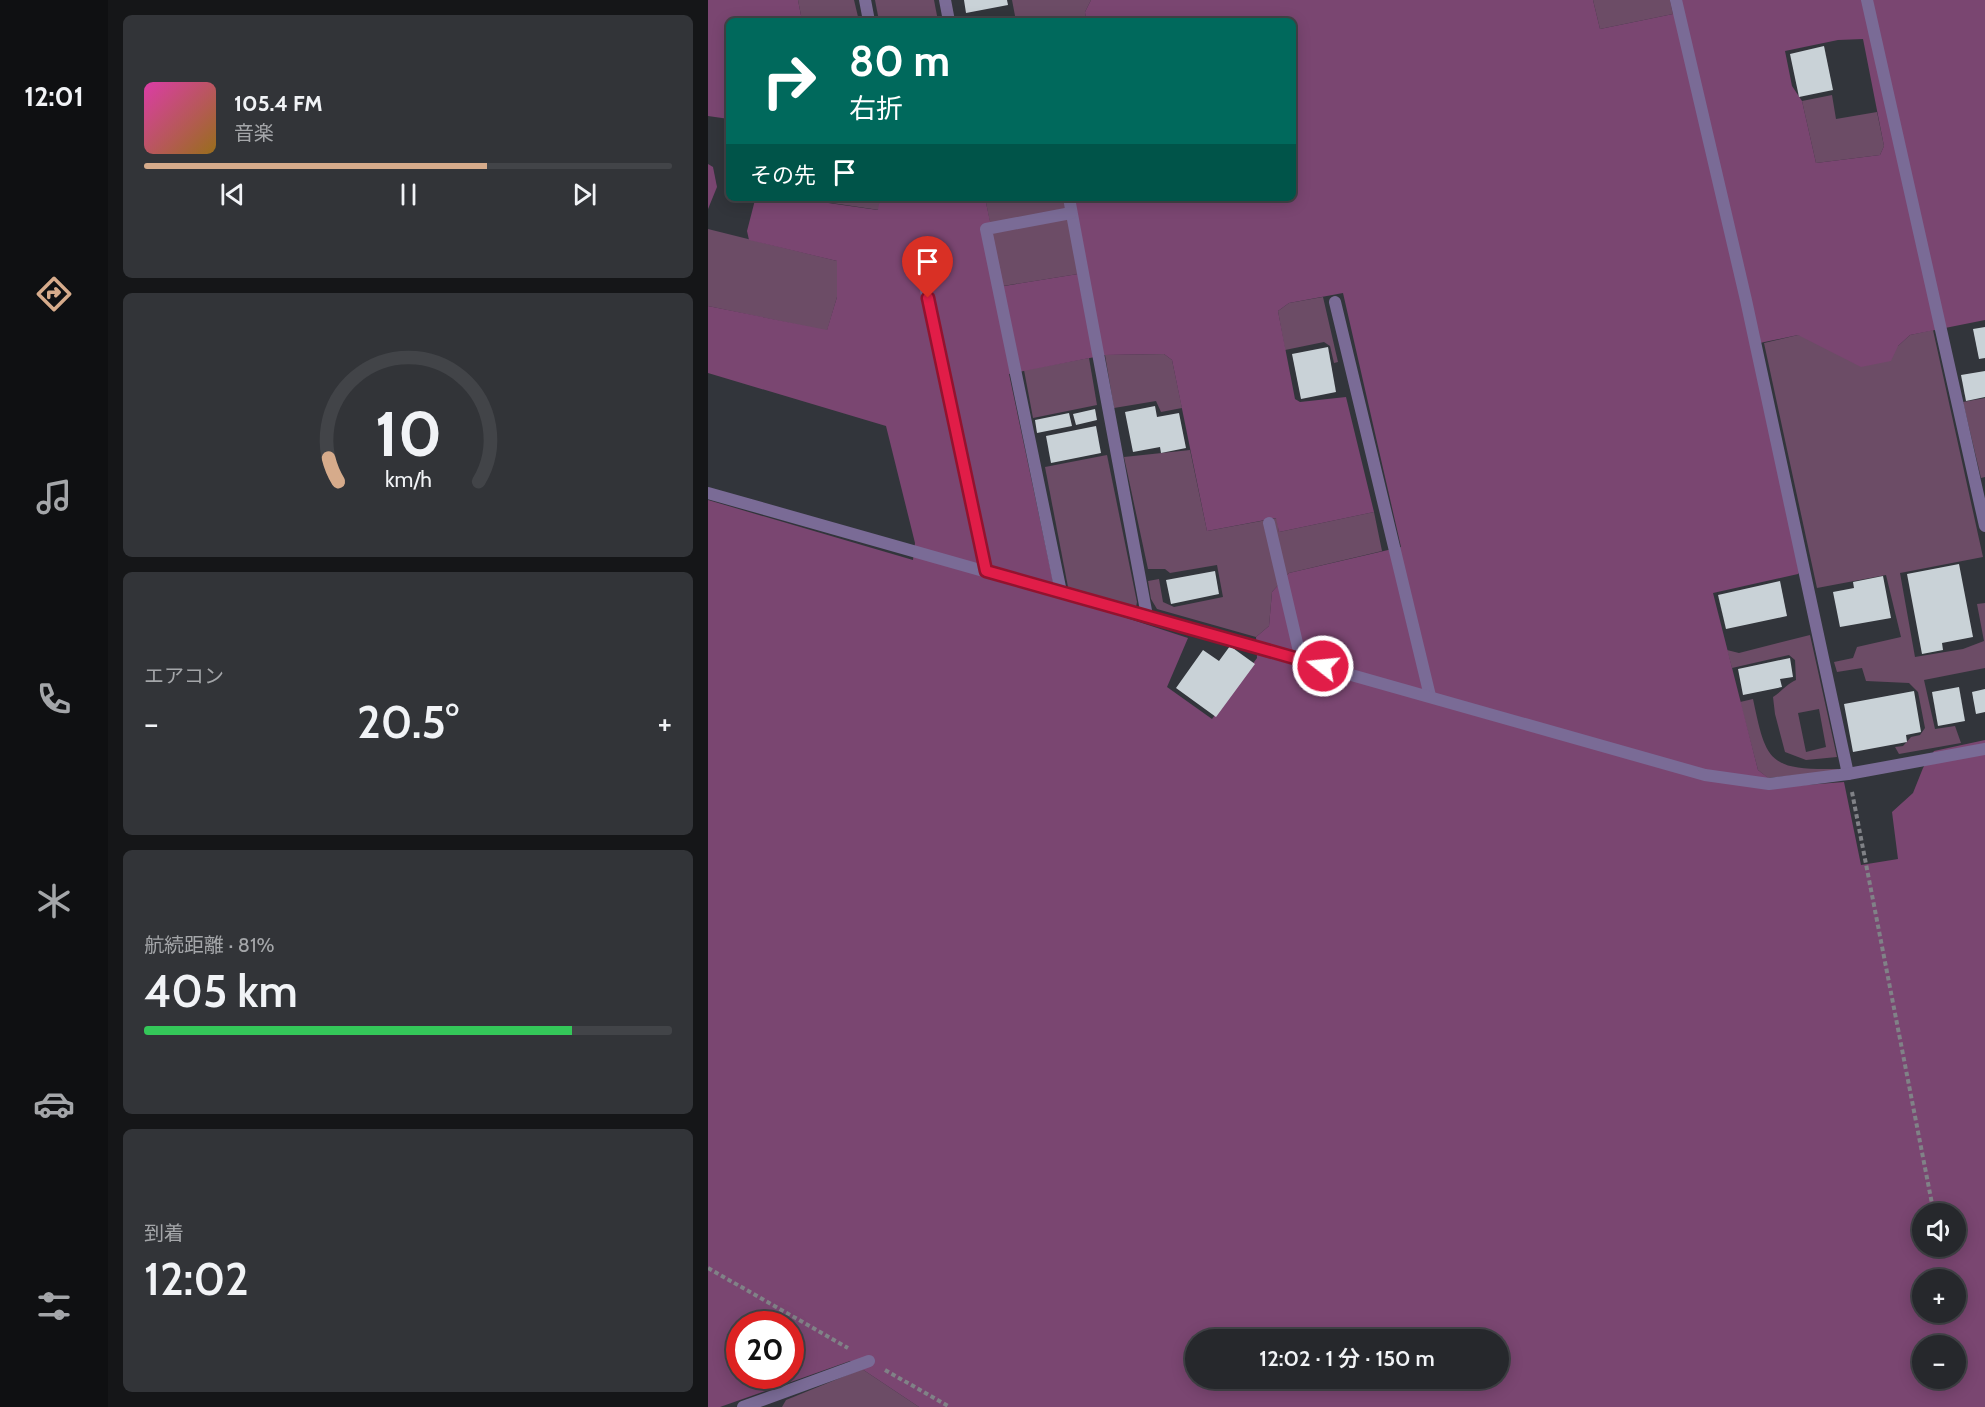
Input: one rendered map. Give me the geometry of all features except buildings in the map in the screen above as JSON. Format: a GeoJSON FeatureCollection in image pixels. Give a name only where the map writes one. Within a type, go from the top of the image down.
{"type":"FeatureCollection","features":[{"type":"Feature","properties":{"kind":"lane"},"geometry":{"type":"LineString","coordinates":[[865,0],[868,18]]}},
{"type":"Feature","properties":{"kind":"lane"},"geometry":{"type":"LineString","coordinates":[[945,0],[949,18]]}},
{"type":"Feature","properties":{"kind":"lane"},"geometry":{"type":"LineString","coordinates":[[1676,0],[1746,300],[1848,774]]}},
{"type":"Feature","properties":{"kind":"lane"},"geometry":{"type":"LineString","coordinates":[[1867,0],[1985,526]]}},
{"type":"Feature","properties":{"kind":"lane"},"geometry":{"type":"LineString","coordinates":[[1069,201],[1147,616]]}},
{"type":"Feature","properties":{"kind":"lane"},"geometry":{"type":"LineString","coordinates":[[1061,592],[986,229],[1071,213]]}},
{"type":"Feature","properties":{"kind":"lane"},"geometry":{"type":"LineString","coordinates":[[918,253],[986,571]]}},
{"type":"Feature","properties":{"kind":"lane"},"geometry":{"type":"LineString","coordinates":[[1335,302],[1430,696]]}},
{"type":"Feature","properties":{"kind":"lane"},"geometry":{"type":"LineString","coordinates":[[708,493],[1705,775],[1768,784],[1848,774],[1985,749]]}},
{"type":"Feature","properties":{"kind":"lane"},"geometry":{"type":"LineString","coordinates":[[1269,523],[1301,660]]}},
{"type":"Feature","properties":{"kind":"lane"},"geometry":{"type":"LineString","coordinates":[[743,1407],[765,1403],[869,1361]]}},
{"type":"Feature","properties":{"kind":"path"},"geometry":{"type":"LineString","coordinates":[[1848,774],[1932,1203]]}},
{"type":"Feature","properties":{"kind":"path"},"geometry":{"type":"LineString","coordinates":[[708,1268],[950,1407]]}},
{"type":"Feature","properties":{"kind":"shaded area"},"geometry":{"type":"Polygon","coordinates":[[[708,0],[798,0],[801,18],[726,18],[726,119],[708,116],[708,0]]]}},
{"type":"Feature","properties":{"kind":"shaded area"},"geometry":{"type":"Polygon","coordinates":[[[798,0],[854,0],[858,18],[801,18],[798,0]]]}},
{"type":"Feature","properties":{"kind":"shaded area"},"geometry":{"type":"Polygon","coordinates":[[[875,0],[934,0],[937,18],[878,18],[875,0]]]}},
{"type":"Feature","properties":{"kind":"shaded area"},"geometry":{"type":"Polygon","coordinates":[[[1012,0],[1091,0],[1085,12],[1086,18],[1015,18],[1012,0]]]}},
{"type":"Feature","properties":{"kind":"shaded area"},"geometry":{"type":"Polygon","coordinates":[[[1091,0],[1593,0],[1600,29],[1673,14],[1670,0],[1985,0],[1985,320],[1910,335],[1898,346],[1891,361],[1861,367],[1798,335],[1755,344],[1801,570],[1798,574],[1713,593],[1758,770],[1780,787],[1844,782],[1861,865],[1898,859],[1892,812],[1913,793],[1923,768],[1934,751],[1985,740],[1985,1407],[919,1407],[850,1361],[804,1377],[804,1311],[726,1311],[726,1389],[771,1389],[720,1407],[708,1407],[708,500],[913,560],[915,543],[886,426],[708,373],[708,306],[827,330],[837,297],[837,261],[749,240],[747,231],[755,201],[814,201],[878,210],[880,201],[986,201],[1004,286],[1078,274],[1065,201],[1296,201],[1296,18],[1086,18],[1085,12],[1091,0]],[[1863,39],[1838,40],[1785,51],[1792,86],[1802,101],[1816,163],[1880,155],[1884,146],[1863,39]],[[1343,293],[1289,303],[1278,311],[1295,399],[1300,402],[1346,397],[1374,512],[1279,532],[1276,518],[1207,531],[1172,360],[1164,354],[1105,355],[1009,374],[1056,595],[1188,638],[1167,687],[1212,719],[1257,658],[1256,637],[1269,626],[1272,592],[1289,573],[1401,547],[1343,293]]]}},
{"type":"Feature","properties":{"kind":"shaded area"},"geometry":{"type":"Polygon","coordinates":[[[1593,0],[1670,0],[1673,14],[1600,29],[1593,0]]]}},
{"type":"Feature","properties":{"kind":"shaded area"},"geometry":{"type":"Polygon","coordinates":[[[1832,95],[1836,119],[1877,112],[1884,146],[1880,155],[1816,163],[1802,101],[1832,95]]]}},
{"type":"Feature","properties":{"kind":"shaded area"},"geometry":{"type":"Polygon","coordinates":[[[708,164],[713,167],[717,187],[708,209],[708,164]]]}},
{"type":"Feature","properties":{"kind":"shaded area"},"geometry":{"type":"Polygon","coordinates":[[[832,201],[880,201],[879,210],[832,203],[832,201]]]}},
{"type":"Feature","properties":{"kind":"shaded area"},"geometry":{"type":"Polygon","coordinates":[[[986,201],[1065,201],[1078,274],[1003,286],[986,201]]]}},
{"type":"Feature","properties":{"kind":"shaded area"},"geometry":{"type":"Polygon","coordinates":[[[708,229],[837,261],[837,297],[827,331],[708,306],[708,229]]]}},
{"type":"Feature","properties":{"kind":"shaded area"},"geometry":{"type":"Polygon","coordinates":[[[1323,297],[1338,362],[1334,363],[1330,346],[1324,342],[1285,350],[1278,311],[1289,303],[1323,297]]]}},
{"type":"Feature","properties":{"kind":"shaded area"},"geometry":{"type":"Polygon","coordinates":[[[1933,330],[1983,557],[1900,573],[1915,657],[1963,649],[1984,641],[1977,604],[1985,603],[1985,668],[1924,680],[1935,729],[1955,726],[1961,743],[1899,754],[1895,747],[1903,746],[1911,737],[1920,735],[1925,728],[1918,692],[1909,683],[1866,681],[1862,668],[1837,672],[1834,662],[1853,658],[1857,647],[1901,637],[1886,575],[1817,588],[1764,343],[1798,335],[1898,346],[1910,335],[1933,330]]]}},
{"type":"Feature","properties":{"kind":"shaded area"},"geometry":{"type":"Polygon","coordinates":[[[1164,354],[1172,360],[1182,408],[1161,412],[1156,401],[1114,408],[1105,355],[1164,354]]]}},
{"type":"Feature","properties":{"kind":"shaded area"},"geometry":{"type":"Polygon","coordinates":[[[1089,358],[1097,405],[1033,418],[1024,370],[1089,358]]]}},
{"type":"Feature","properties":{"kind":"shaded area"},"geometry":{"type":"Polygon","coordinates":[[[1985,398],[1985,477],[1981,478],[1963,402],[1985,398]]]}},
{"type":"Feature","properties":{"kind":"shaded area"},"geometry":{"type":"Polygon","coordinates":[[[1190,450],[1207,531],[1277,518],[1279,532],[1374,512],[1382,551],[1289,573],[1272,592],[1269,626],[1256,637],[1157,609],[1151,599],[1148,581],[1159,579],[1163,602],[1174,607],[1223,597],[1217,565],[1170,573],[1165,569],[1148,569],[1124,457],[1190,450]]]}},
{"type":"Feature","properties":{"kind":"shaded area"},"geometry":{"type":"Polygon","coordinates":[[[1107,455],[1137,602],[1136,607],[1068,587],[1045,467],[1107,455]]]}},
{"type":"Feature","properties":{"kind":"shaded area"},"geometry":{"type":"Polygon","coordinates":[[[1810,635],[1837,757],[1806,760],[1785,752],[1773,697],[1796,680],[1795,660],[1789,655],[1732,668],[1727,650],[1739,653],[1810,635]],[[1819,709],[1798,713],[1806,752],[1826,747],[1819,709]]]}},
{"type":"Feature","properties":{"kind":"shaded area"},"geometry":{"type":"Polygon","coordinates":[[[1753,699],[1762,736],[1767,749],[1774,758],[1783,764],[1796,767],[1838,769],[1838,771],[1768,778],[1758,770],[1740,702],[1753,699]]]}},
{"type":"Feature","properties":{"kind":"shaded area"},"geometry":{"type":"Polygon","coordinates":[[[862,1369],[919,1407],[782,1407],[786,1400],[862,1369]]]}},
{"type":"Feature","properties":{"kind":"route"},"geometry":{"type":"LineString","coordinates":[[928,298],[986,571],[1323,666]]}}]}
